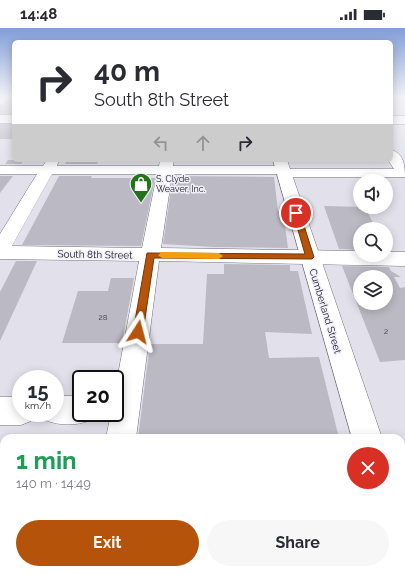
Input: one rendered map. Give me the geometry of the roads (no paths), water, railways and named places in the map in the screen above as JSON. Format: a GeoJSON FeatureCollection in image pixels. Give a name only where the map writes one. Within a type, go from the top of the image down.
{"type":"FeatureCollection","features":[{"type":"Feature","properties":{"kind":"main road"},"geometry":{"type":"LineString","coordinates":[[393,157],[405,173]]}},
{"type":"Feature","properties":{"kind":"main road"},"geometry":{"type":"LineString","coordinates":[[0,170],[117,165],[166,165],[405,173]]}},
{"type":"Feature","properties":{"kind":"main road"},"geometry":{"type":"LineString","coordinates":[[124,389],[166,165]]}},
{"type":"Feature","properties":{"kind":"main road","name":"Cumberland Street"},"geometry":{"type":"LineString","coordinates":[[282,168],[365,434]]}},
{"type":"Feature","properties":{"kind":"main road"},"geometry":{"type":"LineString","coordinates":[[0,181],[26,177],[47,169]]}},
{"type":"Feature","properties":{"kind":"main road"},"geometry":{"type":"LineString","coordinates":[[0,249],[47,169]]}},
{"type":"Feature","properties":{"kind":"main road","name":"South 8th Street"},"geometry":{"type":"LineString","coordinates":[[0,252],[405,259]]}},
{"type":"Feature","properties":{"kind":"main road"},"geometry":{"type":"LineString","coordinates":[[0,411],[12,411]]}},
{"type":"Feature","properties":{"kind":"main road"},"geometry":{"type":"LineString","coordinates":[[120,422],[121,434]]}},
{"type":"Feature","properties":{"kind":"place","name":"S. Clyde Weaver, Inc."},"geometry":{"type":"Point","coordinates":[141,204]}}]}
